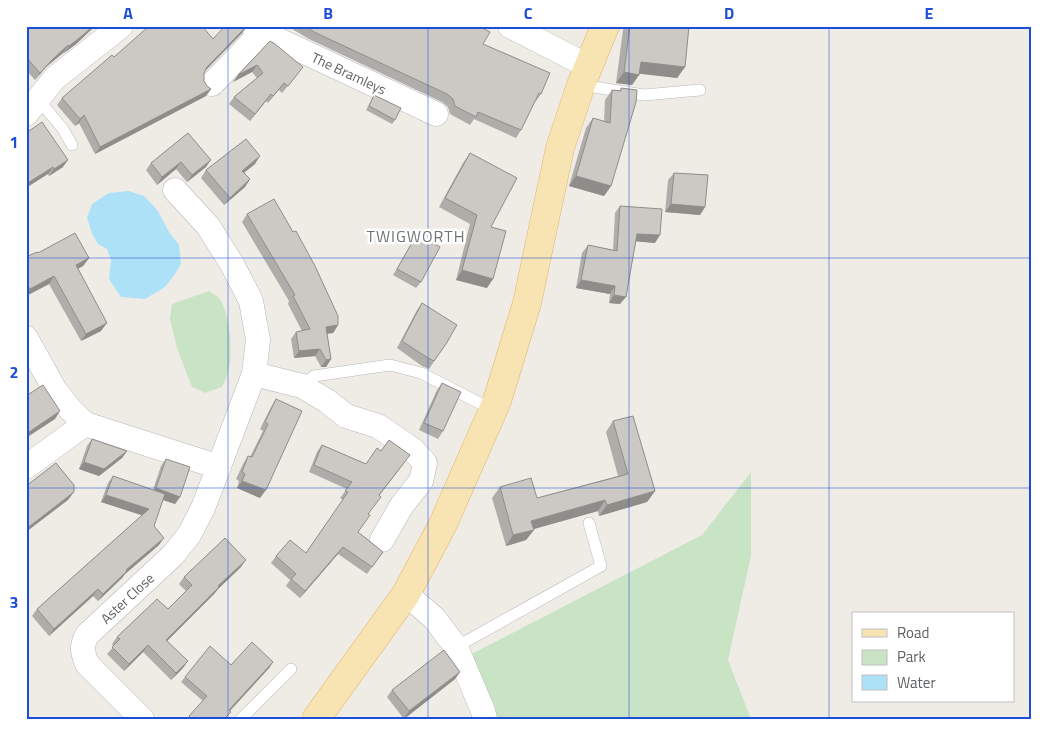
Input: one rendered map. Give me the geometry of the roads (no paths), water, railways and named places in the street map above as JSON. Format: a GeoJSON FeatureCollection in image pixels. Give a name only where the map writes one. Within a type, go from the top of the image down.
{"type":"FeatureCollection","features":[{"type":"Feature","properties":{"kind":"main road"},"geometry":{"type":"LineString","coordinates":[[316,719],[406,594],[443,524],[497,401],[527,303],[560,148],[605,26]]}},
{"type":"Feature","properties":{"kind":"street"},"geometry":{"type":"LineString","coordinates":[[32,106],[55,78],[120,26]]}},
{"type":"Feature","properties":{"kind":"street"},"geometry":{"type":"LineString","coordinates":[[510,26],[585,76]]}},
{"type":"Feature","properties":{"kind":"street","name":"The Bramleys"},"geometry":{"type":"LineString","coordinates":[[212,84],[258,29],[436,114]]}},
{"type":"Feature","properties":{"kind":"street","name":"Aster Close"},"geometry":{"type":"LineString","coordinates":[[142,719],[87,664],[83,653],[83,644],[87,635],[173,556],[189,535],[203,508],[254,374],[258,340],[251,301],[232,264],[208,226],[179,201]]}},
{"type":"Feature","properties":{"kind":"street"},"geometry":{"type":"LineString","coordinates":[[26,338],[55,390],[85,424],[219,467]]}},
{"type":"Feature","properties":{"kind":"street"},"geometry":{"type":"LineString","coordinates":[[254,374],[300,386],[327,400],[346,416],[378,426],[413,450],[425,464],[421,481],[402,505],[382,540]]}},
{"type":"Feature","properties":{"kind":"street"},"geometry":{"type":"LineString","coordinates":[[26,466],[85,424]]}},
{"type":"Feature","properties":{"kind":"street"},"geometry":{"type":"LineString","coordinates":[[406,594],[434,618],[456,647],[485,719]]}},
{"type":"Feature","properties":{"kind":"lane"},"geometry":{"type":"LineString","coordinates":[[585,76],[644,95],[700,90]]}},
{"type":"Feature","properties":{"kind":"lane"},"geometry":{"type":"LineString","coordinates":[[32,106],[63,130],[72,145]]}},
{"type":"Feature","properties":{"kind":"lane"},"geometry":{"type":"LineString","coordinates":[[300,386],[314,376],[390,365],[421,373],[493,410]]}},
{"type":"Feature","properties":{"kind":"lane"},"geometry":{"type":"LineString","coordinates":[[456,647],[601,566],[589,524]]}},
{"type":"Feature","properties":{"kind":"lane"},"geometry":{"type":"LineString","coordinates":[[241,719],[291,669]]}},
{"type":"Feature","properties":{"kind":"water"},"geometry":{"type":"Polygon","coordinates":[[[129,191],[144,196],[158,211],[169,232],[179,245],[181,264],[175,274],[165,287],[145,299],[121,297],[109,279],[111,260],[107,249],[98,244],[87,218],[92,204],[109,193],[129,191]]]}},
{"type":"Feature","properties":{"kind":"district","name":"TWIGWORTH"},"geometry":{"type":"Point","coordinates":[416,236]}}]}
